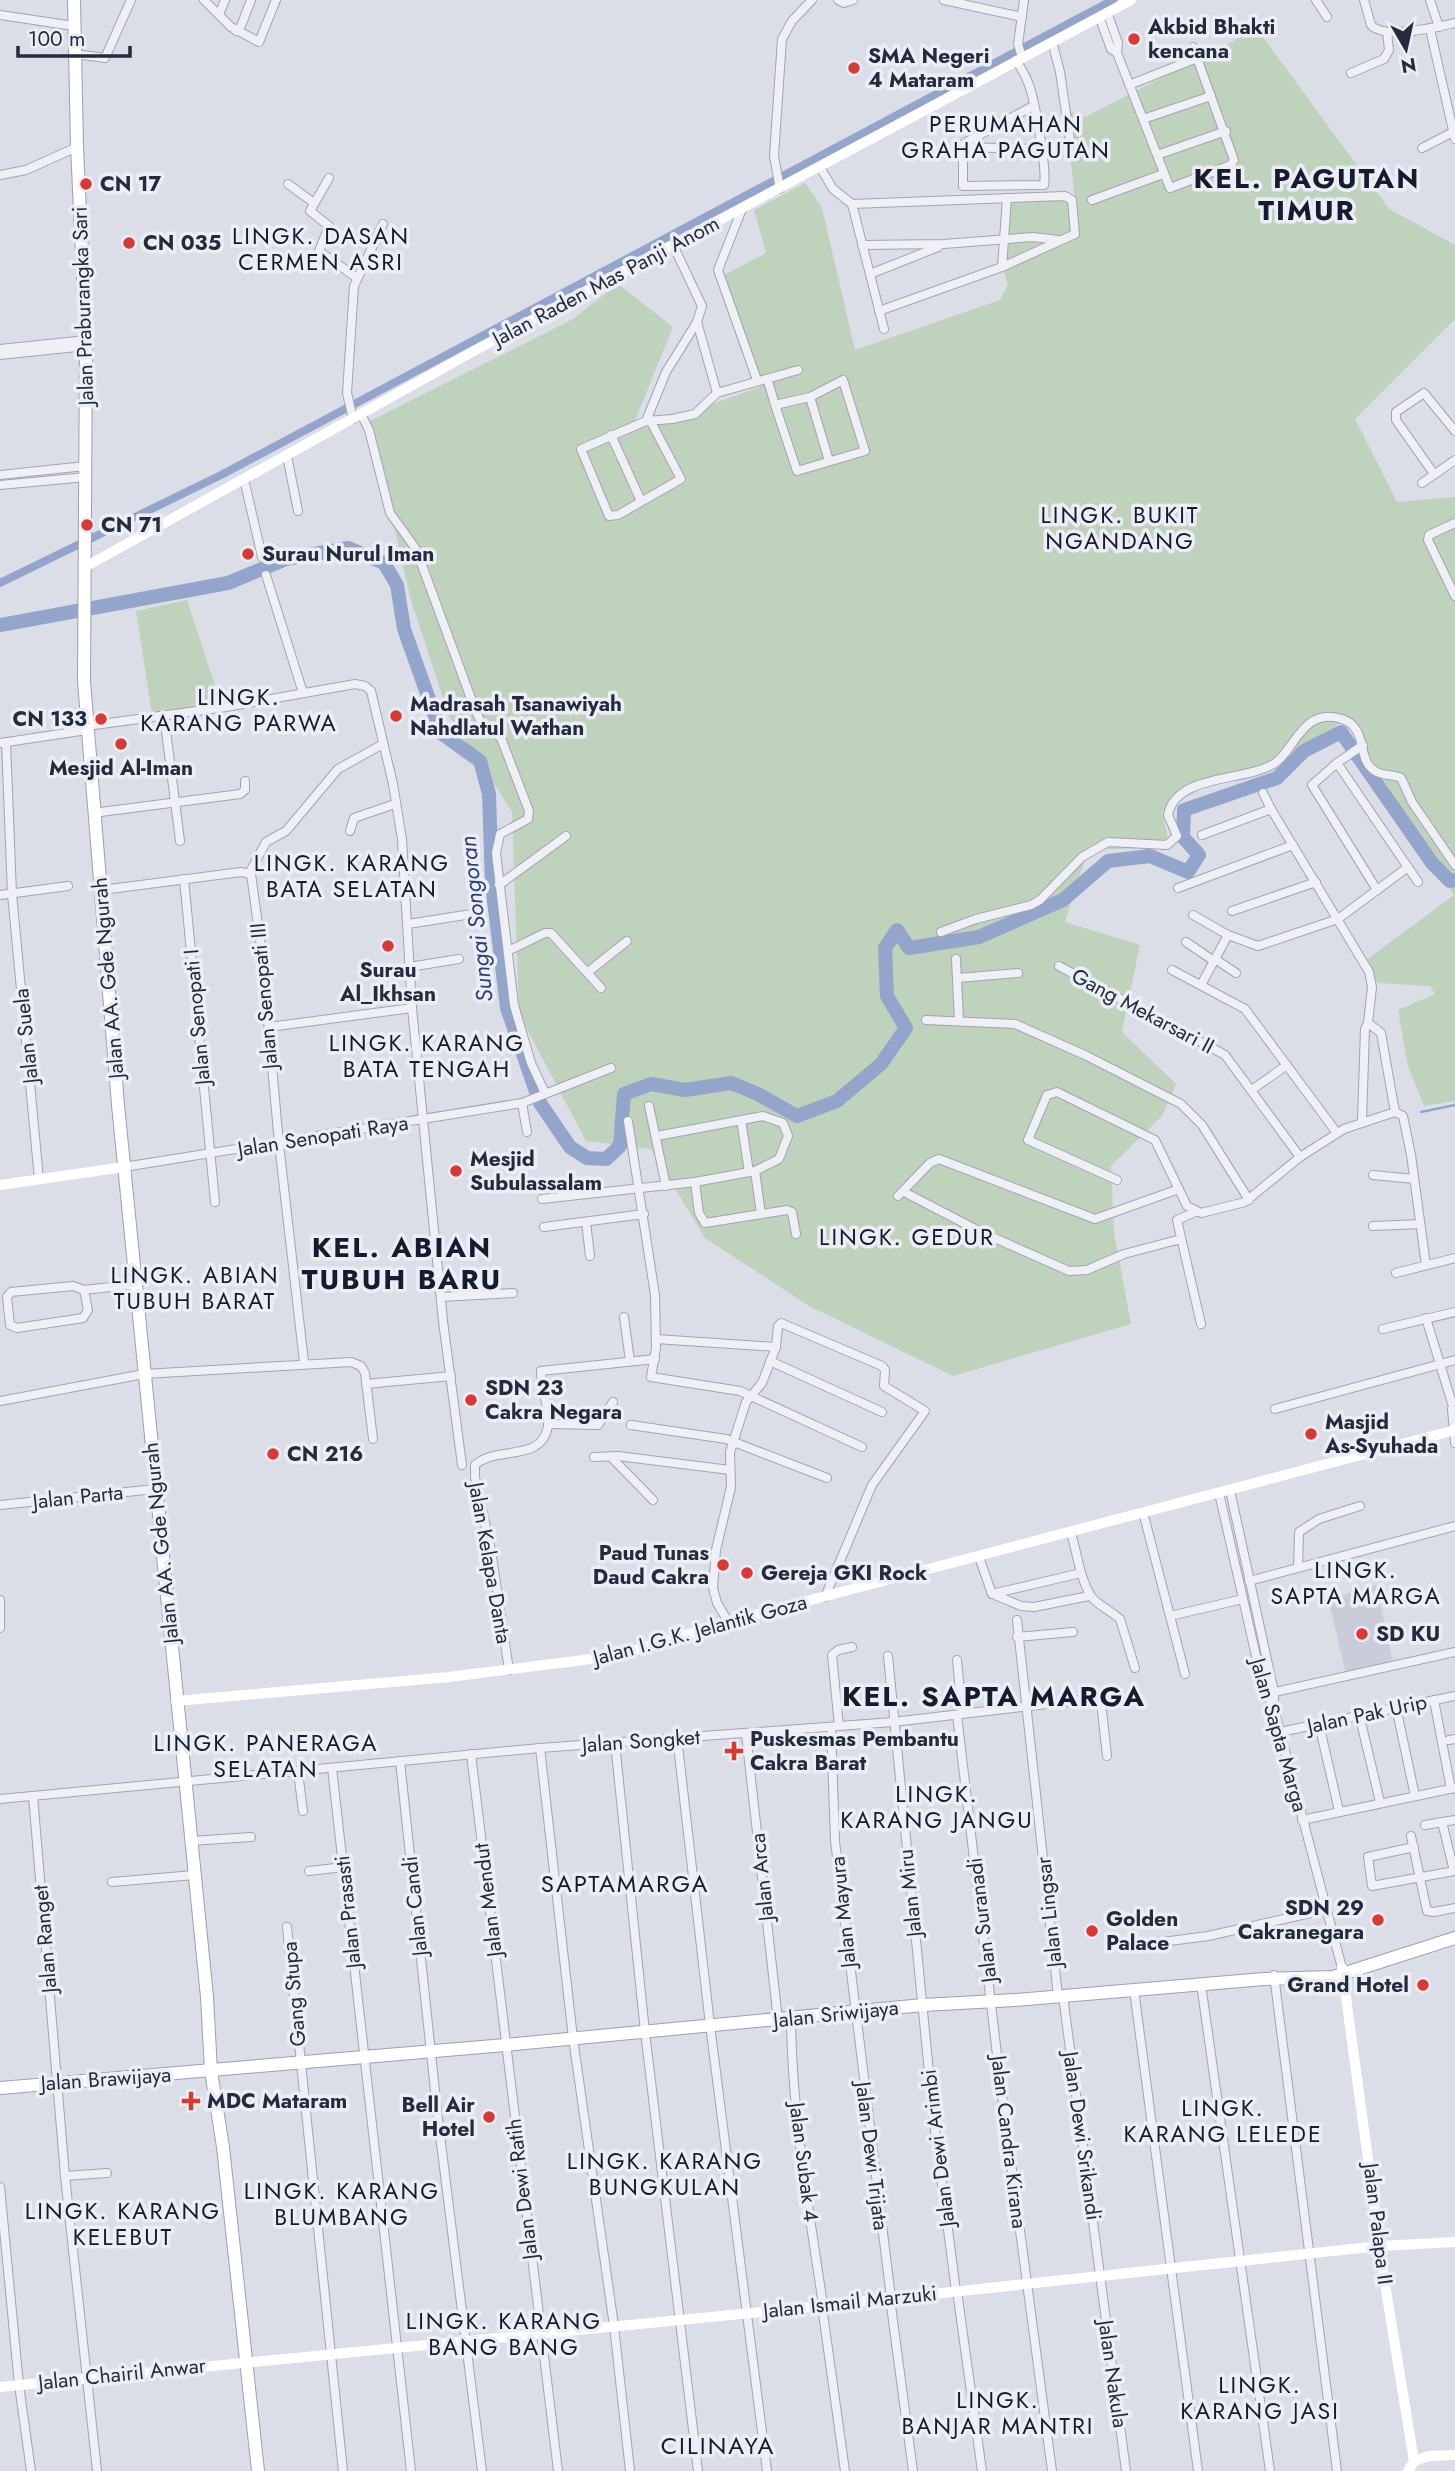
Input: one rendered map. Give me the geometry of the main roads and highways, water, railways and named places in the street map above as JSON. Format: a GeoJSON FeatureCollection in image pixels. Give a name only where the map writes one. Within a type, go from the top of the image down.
{"type":"FeatureCollection","features":[{"type":"Feature","properties":{"kind":"main road","name":"Jalan Praburangka Sari"},"geometry":{"type":"LineString","coordinates":[[74,0],[77,147],[86,343],[84,612]]}},
{"type":"Feature","properties":{"kind":"main road","name":"Jalan AA. Gde Ngurah"},"geometry":{"type":"LineString","coordinates":[[84,612],[87,728],[93,813],[102,890],[124,1167],[211,2071],[223,2147],[258,2471]]}},
{"type":"Feature","properties":{"kind":"main road"},"geometry":{"type":"LineString","coordinates":[[1342,1972],[1455,1930]]}},
{"type":"Feature","properties":{"kind":"main road"},"geometry":{"type":"LineString","coordinates":[[1342,1972],[1455,1938]]}},
{"type":"Feature","properties":{"kind":"main road","name":"Jalan Sriwijaya"},"geometry":{"type":"LineString","coordinates":[[211,2071],[785,2020],[923,2005],[1342,1972]]}},
{"type":"Feature","properties":{"kind":"main road","name":"Jalan Brawijaya"},"geometry":{"type":"LineString","coordinates":[[0,2088],[211,2071]]}},
{"type":"Feature","properties":{"kind":"waterway"},"geometry":{"type":"LineString","coordinates":[[0,583],[221,475],[1113,0]]}},
{"type":"Feature","properties":{"kind":"waterway","name":"Sungai Songoran"},"geometry":{"type":"LineString","coordinates":[[0,625],[228,583],[286,559],[348,548],[384,563],[397,585],[404,629],[441,733],[480,761],[489,794],[492,884],[507,1008],[540,1103],[570,1147],[587,1158],[606,1159],[620,1146],[624,1094],[651,1084],[685,1090],[731,1083],[758,1094],[797,1116],[837,1101],[881,1064],[906,1028],[887,996],[885,948],[897,930],[909,948],[979,937],[1063,900],[1108,861],[1150,856],[1188,872],[1199,855],[1183,837],[1184,810],[1277,778],[1304,751],[1341,732],[1432,863],[1450,881],[1455,880]]}},
{"type":"Feature","properties":{"kind":"waterway"},"geometry":{"type":"LineString","coordinates":[[1421,1112],[1455,1105]]}},
{"type":"Feature","properties":{"kind":"place","name":"Akbid Bhakti kencana"},"geometry":{"type":"Point","coordinates":[1134,39]}},
{"type":"Feature","properties":{"kind":"place","name":"SMA Negeri 4 Mataram"},"geometry":{"type":"Point","coordinates":[854,68]}},
{"type":"Feature","properties":{"kind":"place","name":"CN 17"},"geometry":{"type":"Point","coordinates":[86,184]}},
{"type":"Feature","properties":{"kind":"place","name":"CN 035"},"geometry":{"type":"Point","coordinates":[129,243]}},
{"type":"Feature","properties":{"kind":"place","name":"CN 71"},"geometry":{"type":"Point","coordinates":[87,525]}},
{"type":"Feature","properties":{"kind":"place","name":"Surau Nurul Iman"},"geometry":{"type":"Point","coordinates":[248,554]}},
{"type":"Feature","properties":{"kind":"place","name":"Madrasah Tsanawiyah Nahdlatul Wathan"},"geometry":{"type":"Point","coordinates":[396,716]}},
{"type":"Feature","properties":{"kind":"place","name":"CN 133"},"geometry":{"type":"Point","coordinates":[101,719]}},
{"type":"Feature","properties":{"kind":"place","name":"Mesjid Al-Iman"},"geometry":{"type":"Point","coordinates":[121,744]}},
{"type":"Feature","properties":{"kind":"place","name":"Surau Al_Ikhsan"},"geometry":{"type":"Point","coordinates":[388,946]}},
{"type":"Feature","properties":{"kind":"place","name":"Mesjid Subulassalam"},"geometry":{"type":"Point","coordinates":[456,1171]}},
{"type":"Feature","properties":{"kind":"place","name":"SDN 23 Cakra Negara"},"geometry":{"type":"Point","coordinates":[471,1400]}},
{"type":"Feature","properties":{"kind":"place","name":"Masjid As-Syuhada"},"geometry":{"type":"Point","coordinates":[1311,1434]}},
{"type":"Feature","properties":{"kind":"place","name":"CN 216"},"geometry":{"type":"Point","coordinates":[273,1454]}},
{"type":"Feature","properties":{"kind":"place","name":"Paud Tunas Daud Cakra"},"geometry":{"type":"Point","coordinates":[723,1565]}},
{"type":"Feature","properties":{"kind":"place","name":"Gereja GKI Rock"},"geometry":{"type":"Point","coordinates":[747,1573]}},
{"type":"Feature","properties":{"kind":"place","name":"SD KU"},"geometry":{"type":"Point","coordinates":[1362,1634]}},
{"type":"Feature","properties":{"kind":"place","name":"Puskesmas Pembantu Cakra Barat"},"geometry":{"type":"Point","coordinates":[734,1751]}},
{"type":"Feature","properties":{"kind":"place","name":"SDN 29 Cakranegara"},"geometry":{"type":"Point","coordinates":[1378,1920]}},
{"type":"Feature","properties":{"kind":"place","name":"Golden Palace"},"geometry":{"type":"Point","coordinates":[1092,1931]}},
{"type":"Feature","properties":{"kind":"place","name":"Grand Hotel"},"geometry":{"type":"Point","coordinates":[1423,1985]}},
{"type":"Feature","properties":{"kind":"place","name":"MDC Mataram"},"geometry":{"type":"Point","coordinates":[191,2101]}},
{"type":"Feature","properties":{"kind":"place","name":"Bell Air Hotel"},"geometry":{"type":"Point","coordinates":[489,2117]}},
{"type":"Feature","properties":{"kind":"district","name":"PERUMAHAN GRAHA PAGUTAN"},"geometry":{"type":"Point","coordinates":[1006,137]}},
{"type":"Feature","properties":{"kind":"district","name":"KEL. PAGUTAN TIMUR"},"geometry":{"type":"Point","coordinates":[1307,194]}},
{"type":"Feature","properties":{"kind":"district","name":"LINGK. DASAN CERMEN ASRI"},"geometry":{"type":"Point","coordinates":[321,249]}},
{"type":"Feature","properties":{"kind":"district","name":"LINGK. BUKIT NGANDANG"},"geometry":{"type":"Point","coordinates":[1120,528]}},
{"type":"Feature","properties":{"kind":"district","name":"LINGK. KARANG PARWA"},"geometry":{"type":"Point","coordinates":[239,710]}},
{"type":"Feature","properties":{"kind":"district","name":"LINGK. KARANG BATA SELATAN"},"geometry":{"type":"Point","coordinates":[352,876]}},
{"type":"Feature","properties":{"kind":"district","name":"LINGK. KARANG BATA TENGAH"},"geometry":{"type":"Point","coordinates":[427,1056]}},
{"type":"Feature","properties":{"kind":"district","name":"LINGK. GEDUR"},"geometry":{"type":"Point","coordinates":[907,1237]}},
{"type":"Feature","properties":{"kind":"district","name":"KEL. ABIAN TUBUH BARU"},"geometry":{"type":"Point","coordinates":[402,1263]}},
{"type":"Feature","properties":{"kind":"district","name":"LINGK. ABIAN TUBUH BARAT"},"geometry":{"type":"Point","coordinates":[195,1288]}},
{"type":"Feature","properties":{"kind":"district","name":"LINGK. SAPTA MARGA"},"geometry":{"type":"Point","coordinates":[1356,1583]}},
{"type":"Feature","properties":{"kind":"district","name":"KEL. SAPTA MARGA"},"geometry":{"type":"Point","coordinates":[994,1696]}},
{"type":"Feature","properties":{"kind":"district","name":"LINGK. PANERAGA SELATAN"},"geometry":{"type":"Point","coordinates":[266,1756]}},
{"type":"Feature","properties":{"kind":"district","name":"LINGK. KARANG JANGU"},"geometry":{"type":"Point","coordinates":[937,1807]}},
{"type":"Feature","properties":{"kind":"district","name":"SAPTAMARGA"},"geometry":{"type":"Point","coordinates":[625,1883]}},
{"type":"Feature","properties":{"kind":"district","name":"LINGK. KARANG LELEDE"},"geometry":{"type":"Point","coordinates":[1223,2121]}},
{"type":"Feature","properties":{"kind":"district","name":"LINGK. KARANG BUNGKULAN"},"geometry":{"type":"Point","coordinates":[665,2174]}},
{"type":"Feature","properties":{"kind":"district","name":"LINGK. KARANG BLUMBANG"},"geometry":{"type":"Point","coordinates":[342,2204]}},
{"type":"Feature","properties":{"kind":"district","name":"LINGK. KARANG KELEBUT"},"geometry":{"type":"Point","coordinates":[123,2224]}},
{"type":"Feature","properties":{"kind":"district","name":"LINGK. KARANG BANG BANG"},"geometry":{"type":"Point","coordinates":[504,2334]}},
{"type":"Feature","properties":{"kind":"district","name":"LINGK. KARANG JASI"},"geometry":{"type":"Point","coordinates":[1260,2398]}},
{"type":"Feature","properties":{"kind":"district","name":"LINGK. BANJAR MANTRI"},"geometry":{"type":"Point","coordinates":[998,2413]}},
{"type":"Feature","properties":{"kind":"district","name":"CILINAYA"},"geometry":{"type":"Point","coordinates":[718,2445]}}]}
